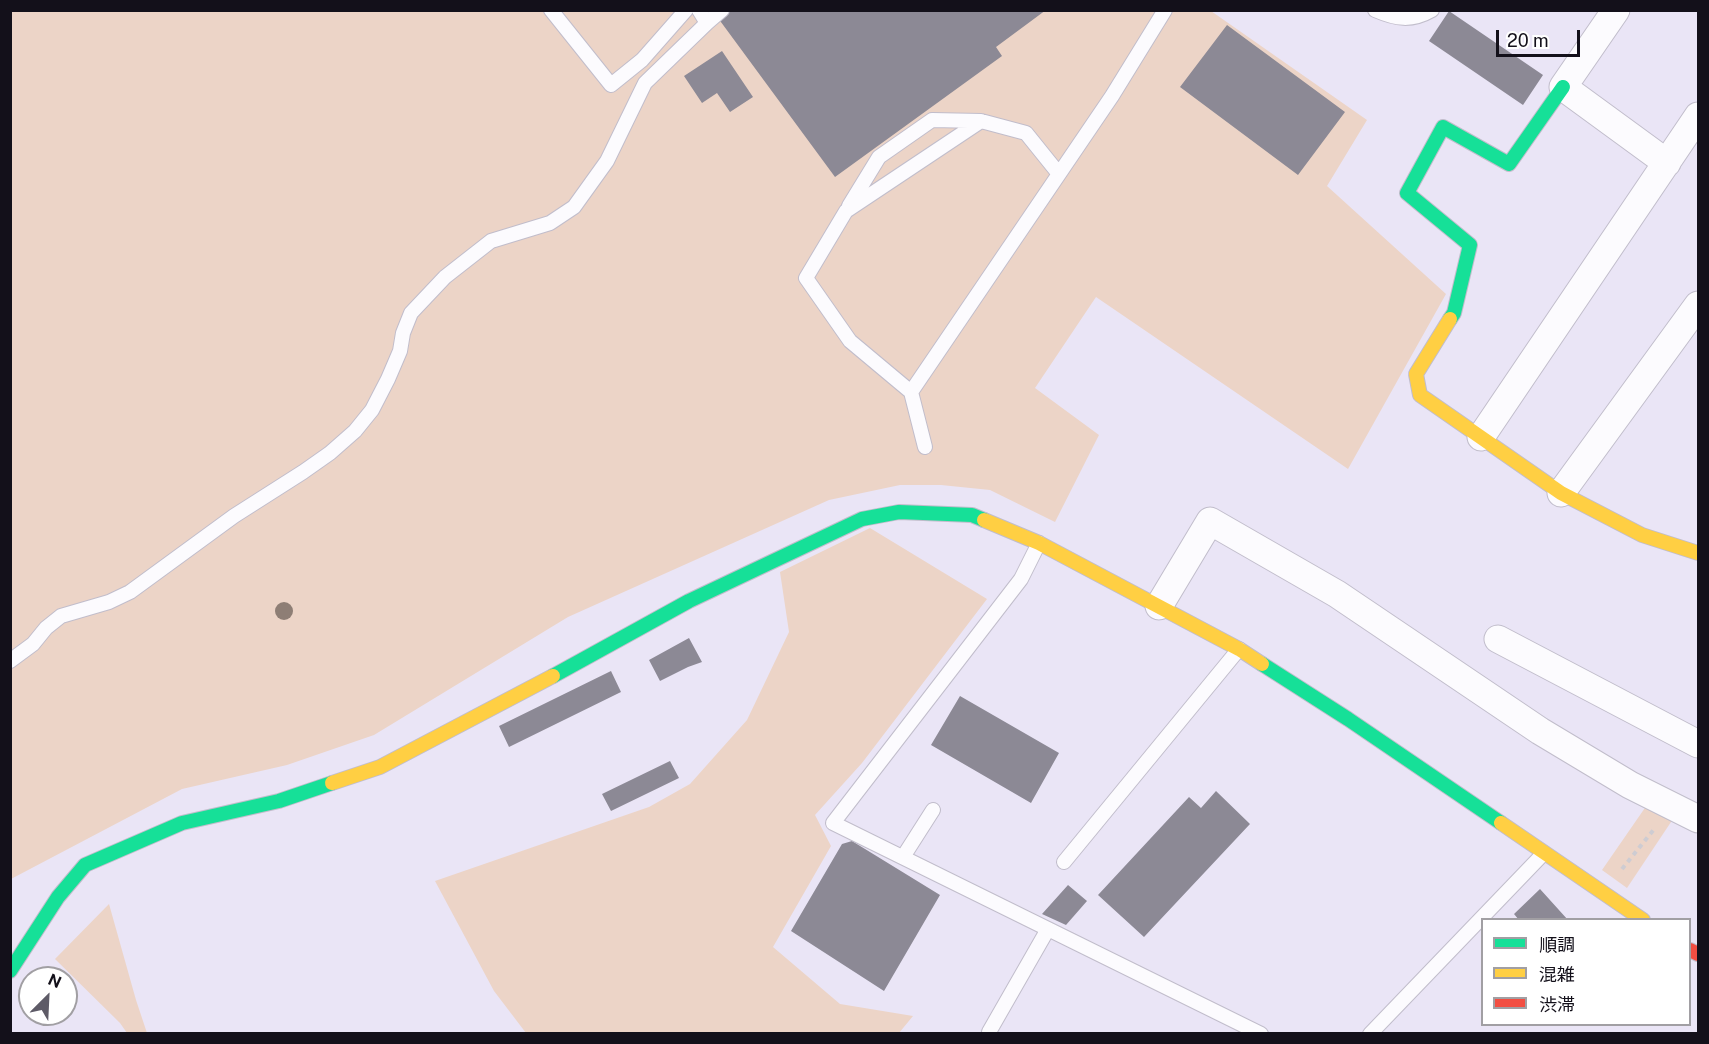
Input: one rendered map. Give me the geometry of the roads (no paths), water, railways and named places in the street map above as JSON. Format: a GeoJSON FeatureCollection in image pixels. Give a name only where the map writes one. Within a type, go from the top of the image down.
{"type":"FeatureCollection","features":[{"type":"Feature","properties":{"kind":"street"},"geometry":{"type":"LineString","coordinates":[[1616,10],[1509,164],[1443,127],[1407,193],[1470,245],[1454,313],[1416,374],[1420,395],[1561,493],[1642,535],[1698,554]]}},
{"type":"Feature","properties":{"kind":"street"},"geometry":{"type":"LineString","coordinates":[[1563,87],[1667,163]]}},
{"type":"Feature","properties":{"kind":"street"},"geometry":{"type":"LineString","coordinates":[[1481,437],[1698,119]]}},
{"type":"Feature","properties":{"kind":"street"},"geometry":{"type":"LineString","coordinates":[[1561,493],[1698,304]]}},
{"type":"Feature","properties":{"kind":"street"},"geometry":{"type":"LineString","coordinates":[[10,971],[58,897],[85,865],[182,823],[279,801],[380,767],[523,693],[689,601],[862,519],[899,512],[972,515],[1039,543],[1239,649],[1348,719],[1640,918]]}},
{"type":"Feature","properties":{"kind":"street"},"geometry":{"type":"LineString","coordinates":[[1159,606],[1210,521],[1337,594],[1550,737],[1630,785],[1698,819]]}},
{"type":"Feature","properties":{"kind":"street"},"geometry":{"type":"LineString","coordinates":[[1498,639],[1698,744]]}},
{"type":"Feature","properties":{"kind":"lane"},"geometry":{"type":"LineString","coordinates":[[551,10],[611,85],[642,60],[686,10]]}},
{"type":"Feature","properties":{"kind":"lane"},"geometry":{"type":"LineString","coordinates":[[699,10],[707,23]]}},
{"type":"Feature","properties":{"kind":"lane"},"geometry":{"type":"LineString","coordinates":[[10,661],[33,644],[46,628],[61,616],[109,602],[130,592],[234,516],[330,453],[355,431],[372,410],[388,379],[400,351],[403,333],[411,313],[445,277],[491,241],[550,223],[574,207],[607,161],[645,83],[722,10]]}},
{"type":"Feature","properties":{"kind":"lane"},"geometry":{"type":"LineString","coordinates":[[911,392],[1112,96],[1165,10]]}},
{"type":"Feature","properties":{"kind":"lane"},"geometry":{"type":"LineString","coordinates":[[1374,10],[1391,17],[1416,19],[1432,10]]}},
{"type":"Feature","properties":{"kind":"lane"},"geometry":{"type":"LineString","coordinates":[[925,447],[911,392],[850,341],[806,278],[879,157],[932,120],[981,121],[1026,133],[1059,174]]}},
{"type":"Feature","properties":{"kind":"lane"},"geometry":{"type":"LineString","coordinates":[[846,211],[981,121]]}},
{"type":"Feature","properties":{"kind":"lane"},"geometry":{"type":"LineString","coordinates":[[1039,543],[1021,579],[833,823],[1262,1034]]}},
{"type":"Feature","properties":{"kind":"lane"},"geometry":{"type":"LineString","coordinates":[[1064,862],[1239,649]]}},
{"type":"Feature","properties":{"kind":"lane"},"geometry":{"type":"LineString","coordinates":[[903,857],[933,810]]}},
{"type":"Feature","properties":{"kind":"lane"},"geometry":{"type":"LineString","coordinates":[[1482,918],[1544,853]]}},
{"type":"Feature","properties":{"kind":"lane"},"geometry":{"type":"LineString","coordinates":[[1370,1034],[1481,919]]}},
{"type":"Feature","properties":{"kind":"lane"},"geometry":{"type":"LineString","coordinates":[[989,1032],[1048,929]]}}]}
